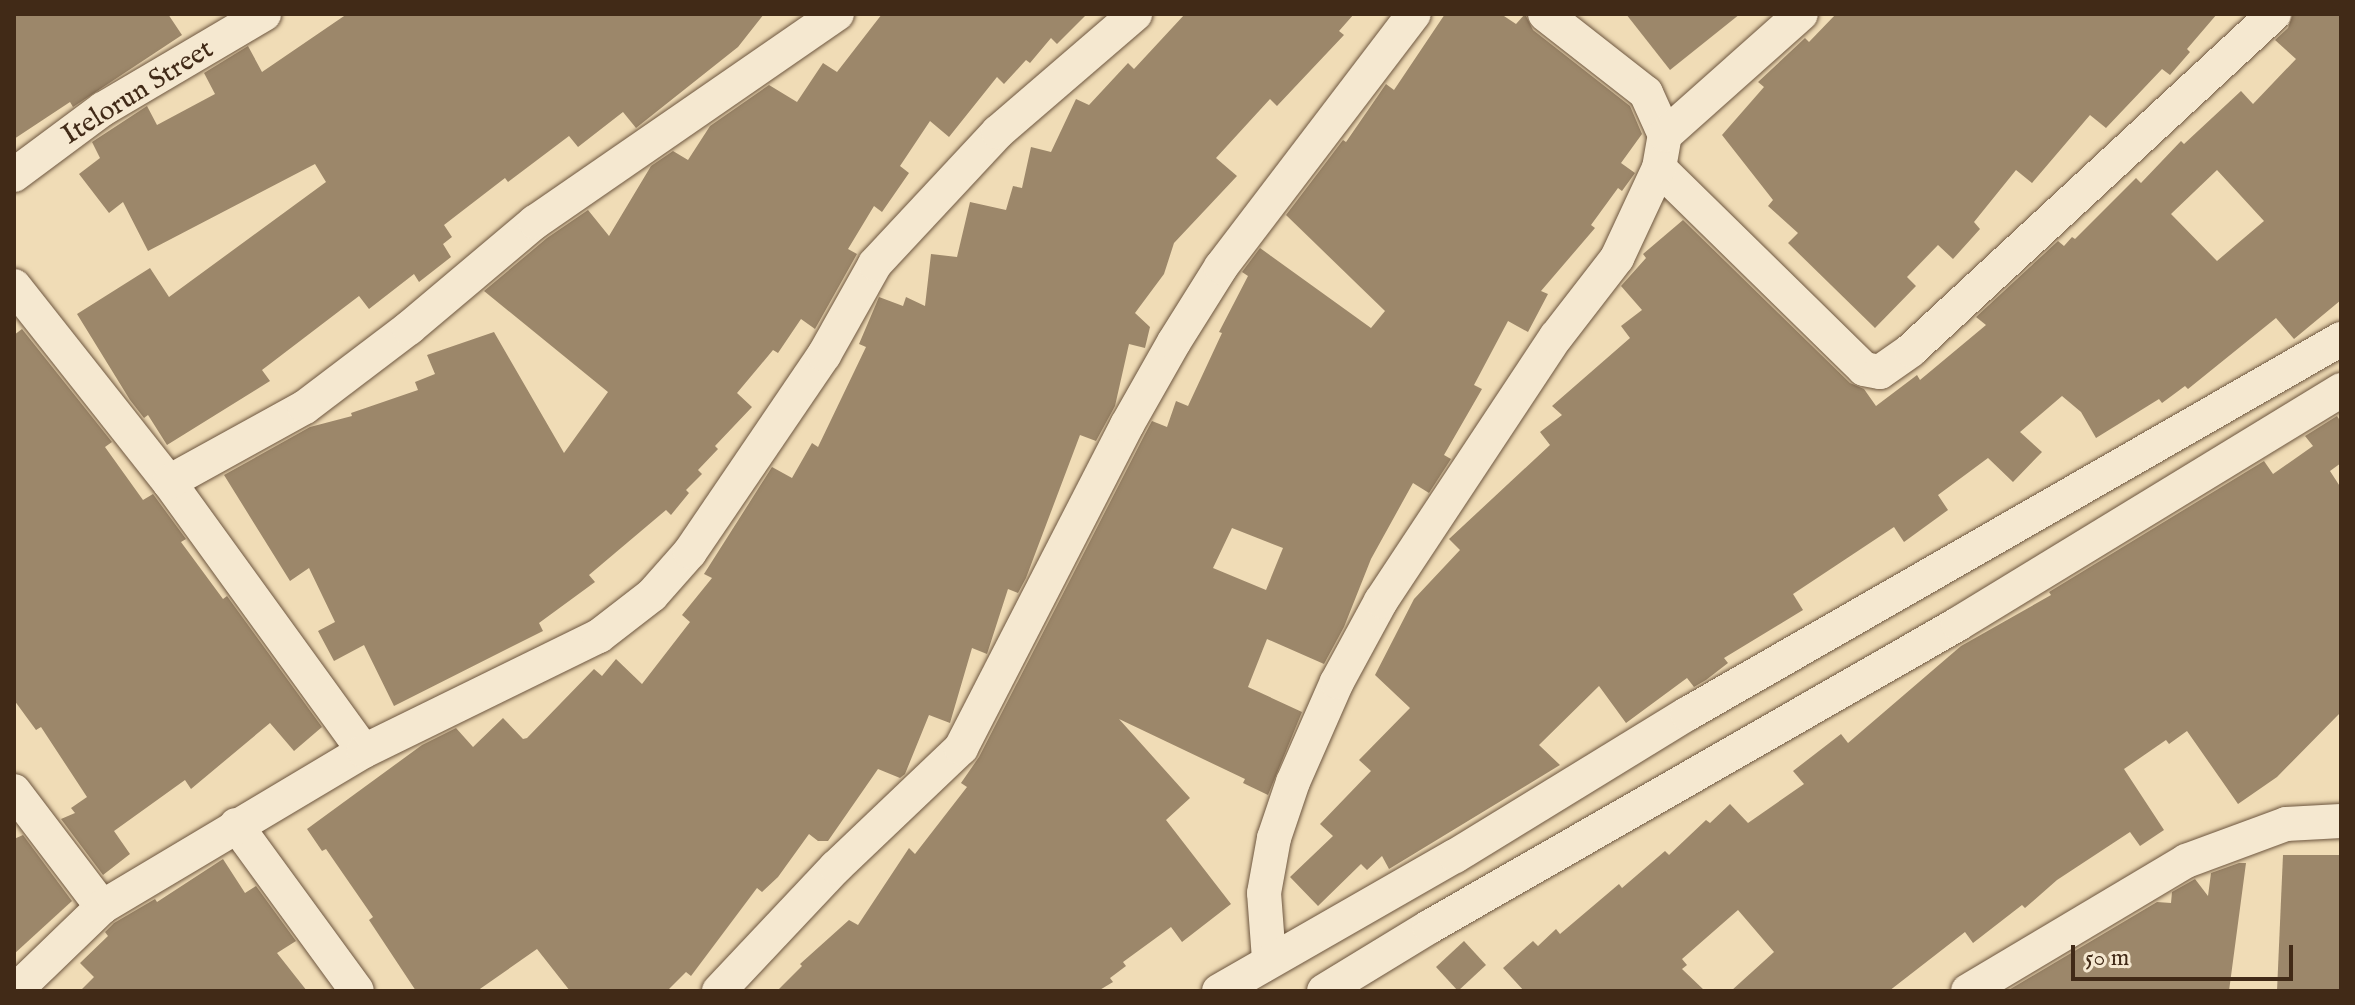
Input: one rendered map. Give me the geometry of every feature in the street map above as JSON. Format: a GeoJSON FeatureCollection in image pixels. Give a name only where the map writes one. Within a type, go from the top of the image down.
{"type":"FeatureCollection","features":[{"type":"Feature","properties":{"kind":"street","name":"Itelorun Street"},"geometry":{"type":"LineString","coordinates":[[14,175],[103,109],[264,14]]}},
{"type":"Feature","properties":{"kind":"street"},"geometry":{"type":"LineString","coordinates":[[169,482],[305,407],[409,328],[535,222],[837,14]]}},
{"type":"Feature","properties":{"kind":"street"},"geometry":{"type":"LineString","coordinates":[[15,991],[102,907],[364,751],[599,636],[652,595],[690,552],[824,355],[875,264],[998,132],[1135,14]]}},
{"type":"Feature","properties":{"kind":"street"},"geometry":{"type":"LineString","coordinates":[[719,991],[836,867],[961,748],[1127,425],[1174,342],[1221,267],[1414,14]]}},
{"type":"Feature","properties":{"kind":"street"},"geometry":{"type":"LineString","coordinates":[[1545,14],[1646,93],[1662,152],[1864,369],[1880,372],[1911,350],[2274,14]]}},
{"type":"Feature","properties":{"kind":"street"},"geometry":{"type":"LineString","coordinates":[[1269,959],[1264,893],[1274,838],[1293,782],[1337,682],[1381,601],[1444,510],[1488,437],[1617,258],[1662,152],[1801,14]]}},
{"type":"Feature","properties":{"kind":"street"},"geometry":{"type":"LineString","coordinates":[[14,286],[169,482],[364,751]]}},
{"type":"Feature","properties":{"kind":"street"},"geometry":{"type":"LineString","coordinates":[[1219,991],[1269,959],[1455,856],[1687,714],[2341,339]]}},
{"type":"Feature","properties":{"kind":"street"},"geometry":{"type":"LineString","coordinates":[[1324,991],[1429,927],[1958,624],[2341,390]]}},
{"type":"Feature","properties":{"kind":"street"},"geometry":{"type":"LineString","coordinates":[[14,791],[102,907]]}},
{"type":"Feature","properties":{"kind":"street"},"geometry":{"type":"LineString","coordinates":[[1968,991],[2186,861],[2286,824],[2341,821]]}},
{"type":"Feature","properties":{"kind":"street"},"geometry":{"type":"LineString","coordinates":[[236,825],[357,991]]}},
{"type":"Feature","properties":{"kind":"building"},"geometry":{"type":"Polygon","coordinates":[[[14,14],[168,14],[182,35],[73,107],[70,102],[14,139],[14,14]]]}},
{"type":"Feature","properties":{"kind":"building"},"geometry":{"type":"Polygon","coordinates":[[[347,14],[764,14],[738,47],[636,128],[623,112],[578,147],[569,136],[508,182],[505,178],[444,225],[452,237],[443,244],[451,257],[419,282],[414,274],[369,309],[359,296],[262,370],[270,381],[167,445],[148,415],[144,418],[130,400],[77,314],[150,268],[169,297],[326,182],[315,164],[148,251],[123,202],[109,213],[79,174],[100,158],[92,142],[147,106],[157,125],[215,94],[204,73],[248,46],[262,72],[347,14]]]}},
{"type":"Feature","properties":{"kind":"building"},"geometry":{"type":"Polygon","coordinates":[[[882,14],[1087,14],[1057,44],[1051,38],[1030,63],[1026,60],[1004,84],[997,77],[949,137],[930,121],[900,166],[909,173],[882,212],[874,206],[848,249],[857,254],[815,329],[801,319],[778,353],[773,350],[737,393],[752,407],[715,446],[718,449],[698,470],[702,474],[686,490],[689,493],[671,515],[666,510],[589,575],[595,582],[539,623],[543,631],[394,706],[364,645],[334,661],[318,631],[335,622],[309,568],[290,581],[224,475],[310,427],[352,416],[351,413],[418,390],[415,382],[435,374],[427,355],[494,332],[564,453],[608,392],[484,291],[547,238],[588,210],[609,236],[651,166],[673,151],[688,160],[710,126],[769,85],[797,102],[823,63],[837,72],[882,14]]]}},
{"type":"Feature","properties":{"kind":"building"},"geometry":{"type":"Polygon","coordinates":[[[1185,14],[1354,14],[1339,31],[1344,35],[1277,106],[1270,99],[1216,158],[1237,176],[1174,243],[1164,274],[1135,313],[1150,327],[1145,348],[1129,344],[1115,406],[1096,441],[1080,435],[1026,578],[1018,593],[1008,589],[987,654],[972,648],[950,723],[929,715],[905,774],[900,778],[878,769],[828,841],[818,841],[809,834],[778,877],[762,892],[757,888],[691,976],[686,972],[667,991],[570,991],[537,949],[477,991],[416,991],[369,920],[373,917],[326,849],[322,851],[307,829],[422,745],[456,728],[473,747],[503,718],[523,739],[527,738],[594,669],[602,676],[616,659],[642,684],[690,622],[682,615],[712,578],[704,574],[772,467],[792,478],[812,443],[818,447],[866,347],[859,344],[879,297],[903,306],[906,297],[925,306],[931,254],[957,257],[970,202],[1006,210],[1013,186],[1022,188],[1031,147],[1051,152],[1076,99],[1089,105],[1128,63],[1134,69],[1185,14]]]}},
{"type":"Feature","properties":{"kind":"building"},"geometry":{"type":"Polygon","coordinates":[[[1445,14],[1501,14],[1516,24],[1525,14],[1533,30],[1630,106],[1642,134],[1621,163],[1635,173],[1622,191],[1618,188],[1591,225],[1595,228],[1541,291],[1548,294],[1528,332],[1508,321],[1474,385],[1482,389],[1444,455],[1451,459],[1429,493],[1413,483],[1371,559],[1344,627],[1324,664],[1267,639],[1248,687],[1302,712],[1268,795],[1243,783],[1245,779],[1119,719],[1190,798],[1166,820],[1231,904],[1182,942],[1171,927],[1123,962],[1126,966],[1110,978],[1113,982],[1098,991],[777,991],[802,966],[800,964],[849,920],[858,925],[909,848],[915,854],[967,787],[961,783],[979,757],[1152,421],[1167,427],[1176,401],[1188,406],[1222,333],[1219,332],[1248,276],[1242,272],[1260,248],[1371,328],[1385,311],[1286,215],[1343,140],[1346,142],[1386,84],[1394,90],[1445,14]],[[1232,528],[1213,568],[1266,590],[1283,548],[1232,528]]]}},
{"type":"Feature","properties":{"kind":"building"},"geometry":{"type":"Polygon","coordinates":[[[1626,14],[1740,14],[1670,70],[1626,14]]]}},
{"type":"Feature","properties":{"kind":"building"},"geometry":{"type":"Polygon","coordinates":[[[1836,14],[2217,14],[2187,49],[2190,52],[2170,75],[2162,69],[2106,128],[2090,115],[2032,183],[2016,170],[1974,222],[1980,229],[1953,259],[1938,245],[1907,277],[1916,286],[1875,328],[1788,243],[1798,233],[1768,206],[1773,200],[1722,135],[1764,87],[1758,82],[1805,38],[1809,42],[1836,14]]]}},
{"type":"Feature","properties":{"kind":"building"},"geometry":{"type":"Polygon","coordinates":[[[2293,14],[2341,14],[2341,300],[2294,339],[2276,318],[2188,389],[2185,386],[2162,403],[2159,399],[2096,438],[2081,412],[2062,396],[2020,432],[2042,452],[2013,482],[1988,458],[1938,495],[1948,510],[1904,542],[1894,527],[1793,594],[1803,610],[1724,658],[1728,663],[1706,680],[1694,687],[1687,678],[1626,723],[1599,686],[1539,745],[1560,765],[1389,869],[1382,856],[1367,870],[1361,864],[1318,906],[1290,877],[1333,836],[1320,824],[1371,771],[1359,760],[1410,708],[1375,675],[1414,599],[1460,550],[1449,539],[1550,445],[1540,432],[1562,415],[1552,406],[1630,338],[1621,326],[1642,310],[1621,286],[1646,258],[1643,254],[1683,220],[1850,383],[1864,389],[1876,406],[1917,375],[1920,380],[1986,325],[1976,317],[2058,241],[2064,246],[2072,237],[2075,239],[2136,178],[2141,183],[2181,141],[2184,144],[2241,91],[2253,104],[2296,59],[2275,40],[2288,28],[2293,14]],[[2217,170],[2171,214],[2217,261],[2264,221],[2217,170]]]}},
{"type":"Feature","properties":{"kind":"building"},"geometry":{"type":"Polygon","coordinates":[[[22,329],[112,442],[105,447],[143,500],[153,494],[186,539],[181,542],[223,599],[227,596],[322,727],[294,751],[270,723],[191,789],[185,780],[114,831],[130,854],[103,875],[61,819],[75,813],[71,808],[87,797],[41,727],[36,730],[14,700],[14,335],[22,329]]]}},
{"type":"Feature","properties":{"kind":"building"},"geometry":{"type":"Polygon","coordinates":[[[2337,416],[2341,422],[2341,463],[2330,471],[2341,488],[2341,712],[2277,777],[2238,804],[2187,731],[2169,744],[2166,740],[2124,769],[2164,830],[2140,846],[2130,832],[2057,880],[2025,908],[2022,905],[1973,943],[1965,932],[1889,991],[1731,991],[1774,952],[1738,910],[1682,959],[1687,965],[1682,969],[1705,991],[1524,991],[1503,968],[1533,941],[1538,946],[1556,929],[1560,934],[1619,884],[1622,888],[1665,851],[1669,855],[1706,820],[1710,823],[1730,804],[1748,823],[1804,784],[1793,771],[1841,734],[1848,743],[1961,646],[2051,595],[2049,592],[2264,461],[2273,474],[2313,446],[2305,436],[2337,416]]]}},
{"type":"Feature","properties":{"kind":"building"},"geometry":{"type":"Polygon","coordinates":[[[23,835],[72,901],[14,954],[14,839],[23,835]]]}},
{"type":"Feature","properties":{"kind":"building"},"geometry":{"type":"Polygon","coordinates":[[[2283,855],[2341,855],[2341,991],[2277,991],[2283,855]]]}},
{"type":"Feature","properties":{"kind":"building"},"geometry":{"type":"Polygon","coordinates":[[[223,859],[245,893],[256,886],[296,941],[277,953],[307,991],[80,991],[94,977],[80,963],[108,936],[105,932],[114,923],[155,899],[157,902],[223,859]]]}},
{"type":"Feature","properties":{"kind":"building"},"geometry":{"type":"Polygon","coordinates":[[[2246,863],[2229,991],[2007,991],[2157,902],[2171,903],[2172,892],[2195,879],[2208,896],[2211,873],[2246,863]]]}},
{"type":"Feature","properties":{"kind":"building"},"geometry":{"type":"Polygon","coordinates":[[[1464,941],[1486,965],[1458,991],[1436,967],[1464,941]]]}}]}
